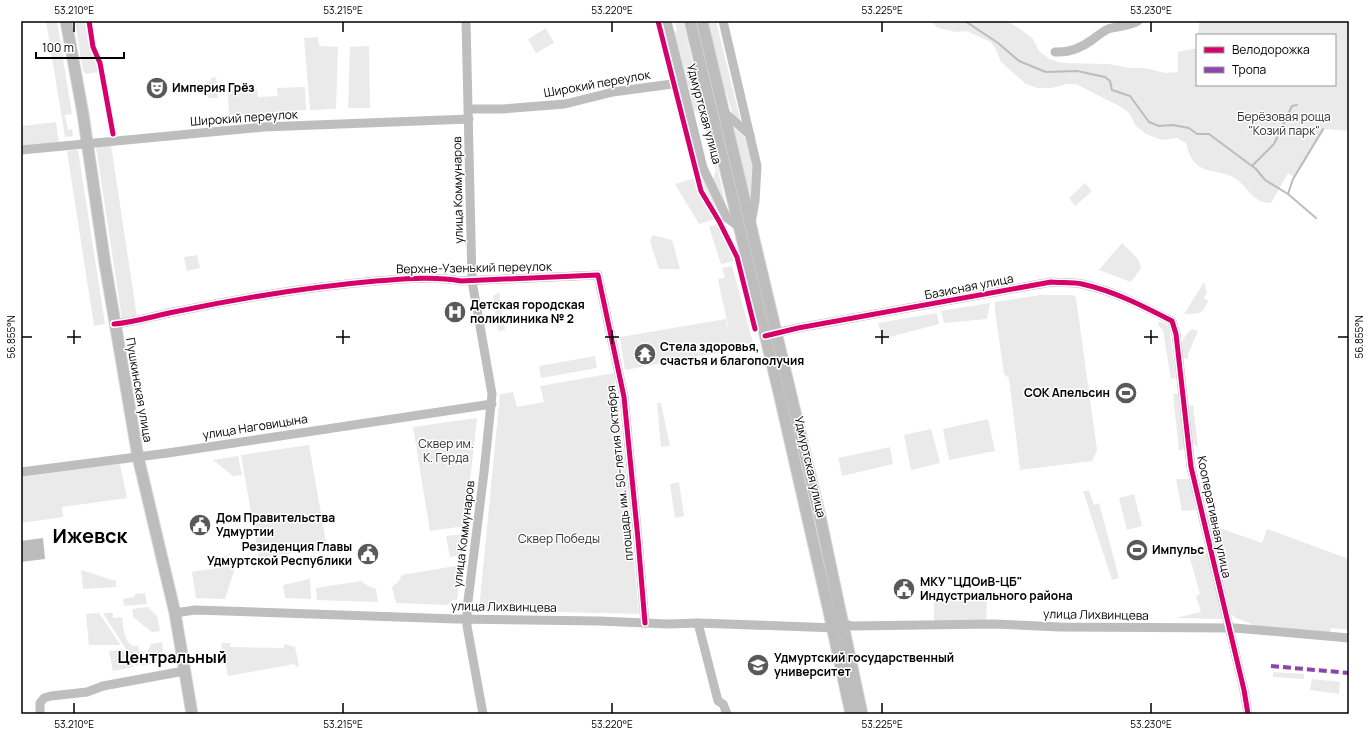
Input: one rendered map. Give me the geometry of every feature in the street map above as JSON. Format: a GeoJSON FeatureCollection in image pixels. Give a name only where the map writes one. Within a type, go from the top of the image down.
{"type":"FeatureCollection","features":[{"type":"Feature","properties":{"kind":"main road","name":"Пушкинская улица"},"geometry":{"type":"LineString","coordinates":[[66,21],[83,114],[114,324],[138,456],[175,613],[192,714]]}},
{"type":"Feature","properties":{"kind":"main road","name":"Удмуртская улица"},"geometry":{"type":"LineString","coordinates":[[690,21],[810,524],[830,614],[839,627]]}},
{"type":"Feature","properties":{"kind":"main road","name":"Удмуртская улица"},"geometry":{"type":"LineString","coordinates":[[702,21],[821,521],[849,680],[851,714]]}},
{"type":"Feature","properties":{"kind":"main road"},"geometry":{"type":"LineString","coordinates":[[746,255],[757,253]]}},
{"type":"Feature","properties":{"kind":"main road"},"geometry":{"type":"LineString","coordinates":[[780,397],[792,395]]}},
{"type":"Feature","properties":{"kind":"main road"},"geometry":{"type":"LineString","coordinates":[[810,524],[821,521]]}},
{"type":"Feature","properties":{"kind":"main road","name":"Удмуртская улица"},"geometry":{"type":"LineString","coordinates":[[849,680],[862,714]]}},
{"type":"Feature","properties":{"kind":"street","name":"улица Коммунаров"},"geometry":{"type":"LineString","coordinates":[[466,21],[472,281],[492,394],[466,619],[483,714]]}},
{"type":"Feature","properties":{"kind":"street","name":"Удмуртская улица"},"geometry":{"type":"LineString","coordinates":[[667,21],[703,168],[727,218],[739,227]]}},
{"type":"Feature","properties":{"kind":"street"},"geometry":{"type":"LineString","coordinates":[[1055,52],[1081,48],[1108,29],[1138,21]]}},
{"type":"Feature","properties":{"kind":"street","name":"Удмуртская улица"},"geometry":{"type":"LineString","coordinates":[[724,25],[757,166],[755,201],[751,227]]}},
{"type":"Feature","properties":{"kind":"street","name":"Широкий переулок"},"geometry":{"type":"LineString","coordinates":[[469,109],[503,109],[565,104],[613,92],[682,82]]}},
{"type":"Feature","properties":{"kind":"street"},"geometry":{"type":"LineString","coordinates":[[724,112],[750,136]]}},
{"type":"Feature","properties":{"kind":"street","name":"Широкий переулок"},"geometry":{"type":"LineString","coordinates":[[21,150],[264,127],[469,119]]}},
{"type":"Feature","properties":{"kind":"street","name":"Верхне-Узенький переулок"},"geometry":{"type":"LineString","coordinates":[[114,324],[134,322],[173,312],[311,288],[410,278],[472,281],[598,275]]}},
{"type":"Feature","properties":{"kind":"street","name":"площадь им. 50-летия Октября"},"geometry":{"type":"LineString","coordinates":[[598,275],[624,397],[645,623]]}},
{"type":"Feature","properties":{"kind":"street","name":"Базисная улица"},"geometry":{"type":"LineString","coordinates":[[765,336],[1051,282],[1080,284],[1099,288],[1125,297],[1172,321]]}},
{"type":"Feature","properties":{"kind":"street","name":"Кооперативная улица"},"geometry":{"type":"LineString","coordinates":[[1172,321],[1176,334],[1191,467],[1244,690],[1248,714]]}},
{"type":"Feature","properties":{"kind":"street","name":"улица Наговицына"},"geometry":{"type":"LineString","coordinates":[[21,472],[492,404]]}},
{"type":"Feature","properties":{"kind":"street","name":"улица Лихвинцева"},"geometry":{"type":"LineString","coordinates":[[175,613],[195,610],[466,619],[839,627],[994,624],[1060,627],[1229,628],[1349,638]]}},
{"type":"Feature","properties":{"kind":"street"},"geometry":{"type":"LineString","coordinates":[[698,623],[718,701],[723,704],[727,714]]}},
{"type":"Feature","properties":{"kind":"street"},"geometry":{"type":"LineString","coordinates":[[40,714],[40,704],[44,698],[87,692],[103,686],[184,671]]}},
{"type":"Feature","properties":{"kind":"green space"},"geometry":{"type":"Polygon","coordinates":[[[46,21],[57,21],[72,114],[65,115],[68,130],[72,129],[73,136],[65,137],[46,21]]]}},
{"type":"Feature","properties":{"kind":"green space"},"geometry":{"type":"Polygon","coordinates":[[[75,21],[88,21],[92,48],[97,59],[99,72],[86,74],[83,71],[75,21]]]}},
{"type":"Feature","properties":{"kind":"green space"},"geometry":{"type":"Polygon","coordinates":[[[675,21],[683,21],[728,214],[712,182],[716,171],[701,110],[692,112],[673,32],[677,31],[675,21]]]}},
{"type":"Feature","properties":{"kind":"green space"},"geometry":{"type":"Polygon","coordinates":[[[706,21],[716,21],[742,126],[733,116],[726,92],[721,85],[706,21]]]}},
{"type":"Feature","properties":{"kind":"green space","name":"Берёзовая роща \"Козий парк\""},"geometry":{"type":"Polygon","coordinates":[[[930,21],[1001,21],[1012,24],[1023,31],[1033,39],[1039,51],[1049,59],[1062,63],[1108,64],[1130,68],[1145,68],[1165,73],[1178,72],[1178,52],[1196,48],[1196,86],[1336,86],[1336,34],[1198,34],[1199,21],[1349,21],[1349,131],[1325,129],[1295,178],[1288,173],[1271,203],[1265,202],[1255,197],[1233,177],[1204,169],[1199,166],[1195,163],[1188,152],[1186,143],[1177,138],[1162,140],[1146,134],[1136,126],[1129,113],[1121,107],[1076,84],[1067,84],[1051,88],[1038,88],[1026,84],[1001,62],[991,42],[966,31],[956,32],[938,28],[930,21]]]}},
{"type":"Feature","properties":{"kind":"green space"},"geometry":{"type":"Polygon","coordinates":[[[546,28],[554,43],[536,53],[528,39],[546,28]]]}},
{"type":"Feature","properties":{"kind":"green space"},"geometry":{"type":"Polygon","coordinates":[[[318,37],[319,46],[338,47],[336,109],[310,110],[304,38],[318,37]]]}},
{"type":"Feature","properties":{"kind":"green space"},"geometry":{"type":"Polygon","coordinates":[[[369,46],[370,108],[348,108],[350,47],[369,46]]]}},
{"type":"Feature","properties":{"kind":"green space"},"geometry":{"type":"Polygon","coordinates":[[[216,77],[218,98],[208,98],[206,82],[211,81],[211,78],[216,77]]]}},
{"type":"Feature","properties":{"kind":"green space"},"geometry":{"type":"Polygon","coordinates":[[[305,87],[306,110],[229,115],[228,91],[257,89],[258,97],[278,96],[277,88],[305,87]]]}},
{"type":"Feature","properties":{"kind":"green space"},"geometry":{"type":"Polygon","coordinates":[[[56,122],[59,143],[21,147],[21,126],[56,122]]]}},
{"type":"Feature","properties":{"kind":"green space"},"geometry":{"type":"Polygon","coordinates":[[[730,124],[747,139],[753,169],[751,205],[730,124]]]}},
{"type":"Feature","properties":{"kind":"green space"},"geometry":{"type":"Polygon","coordinates":[[[688,137],[690,137],[722,216],[718,218],[702,190],[688,137]]]}},
{"type":"Feature","properties":{"kind":"green space"},"geometry":{"type":"Polygon","coordinates":[[[111,145],[137,317],[122,319],[96,147],[111,145]]]}},
{"type":"Feature","properties":{"kind":"green space"},"geometry":{"type":"Polygon","coordinates":[[[78,150],[105,324],[94,326],[67,151],[78,150]]]}},
{"type":"Feature","properties":{"kind":"green space"},"geometry":{"type":"Polygon","coordinates":[[[695,178],[699,192],[715,219],[699,224],[675,184],[695,178]]]}},
{"type":"Feature","properties":{"kind":"green space"},"geometry":{"type":"Polygon","coordinates":[[[1085,183],[1092,191],[1075,206],[1069,198],[1085,183]]]}},
{"type":"Feature","properties":{"kind":"green space"},"geometry":{"type":"Polygon","coordinates":[[[717,224],[734,261],[721,264],[709,227],[717,224]]]}},
{"type":"Feature","properties":{"kind":"green space"},"geometry":{"type":"Polygon","coordinates":[[[653,235],[672,240],[680,269],[659,269],[650,241],[653,235]]]}},
{"type":"Feature","properties":{"kind":"green space"},"geometry":{"type":"Polygon","coordinates":[[[1122,243],[1138,259],[1141,268],[1131,282],[1099,270],[1122,243]]]}},
{"type":"Feature","properties":{"kind":"green space"},"geometry":{"type":"Polygon","coordinates":[[[197,255],[200,268],[187,271],[184,257],[197,255]]]}},
{"type":"Feature","properties":{"kind":"green space"},"geometry":{"type":"Polygon","coordinates":[[[732,266],[754,346],[625,370],[620,337],[726,319],[728,326],[718,279],[725,278],[722,268],[732,266]]]}},
{"type":"Feature","properties":{"kind":"green space"},"geometry":{"type":"Polygon","coordinates":[[[1204,282],[1207,292],[1204,298],[1208,301],[1204,309],[1199,313],[1184,314],[1204,282]]]}},
{"type":"Feature","properties":{"kind":"green space"},"geometry":{"type":"Polygon","coordinates":[[[499,292],[505,330],[498,331],[493,296],[499,292]]]}},
{"type":"Feature","properties":{"kind":"green space"},"geometry":{"type":"Polygon","coordinates":[[[1040,295],[1073,295],[1076,298],[1097,450],[1092,461],[1020,470],[1009,378],[1004,374],[995,302],[1040,295]]]}},
{"type":"Feature","properties":{"kind":"green space"},"geometry":{"type":"Polygon","coordinates":[[[990,303],[987,319],[944,323],[941,311],[990,303]]]}},
{"type":"Feature","properties":{"kind":"green space"},"geometry":{"type":"Polygon","coordinates":[[[937,313],[939,324],[882,339],[878,323],[937,313]]]}},
{"type":"Feature","properties":{"kind":"green space"},"geometry":{"type":"Polygon","coordinates":[[[1159,321],[1169,326],[1176,378],[1171,379],[1163,330],[1158,325],[1159,321]]]}},
{"type":"Feature","properties":{"kind":"green space"},"geometry":{"type":"Polygon","coordinates":[[[1192,329],[1198,331],[1188,354],[1188,359],[1183,358],[1183,342],[1185,336],[1192,329]]]}},
{"type":"Feature","properties":{"kind":"green space"},"geometry":{"type":"Polygon","coordinates":[[[595,356],[597,368],[541,378],[539,366],[595,356]]]}},
{"type":"Feature","properties":{"kind":"green space","name":"Сквер Победы"},"geometry":{"type":"Polygon","coordinates":[[[614,373],[625,460],[639,614],[479,610],[500,394],[513,392],[517,407],[544,402],[540,386],[614,373]]]}},
{"type":"Feature","properties":{"kind":"green space"},"geometry":{"type":"Polygon","coordinates":[[[1173,394],[1178,394],[1184,442],[1184,448],[1180,451],[1179,450],[1173,394]]]}},
{"type":"Feature","properties":{"kind":"green space"},"geometry":{"type":"Polygon","coordinates":[[[657,403],[661,403],[670,446],[661,447],[657,403]]]}},
{"type":"Feature","properties":{"kind":"green space"},"geometry":{"type":"Polygon","coordinates":[[[1193,405],[1198,447],[1193,444],[1189,406],[1193,405]]]}},
{"type":"Feature","properties":{"kind":"green space","name":"Сквер им. К. Герда"},"geometry":{"type":"Polygon","coordinates":[[[477,418],[465,526],[430,531],[413,427],[477,418]]]}},
{"type":"Feature","properties":{"kind":"green space"},"geometry":{"type":"Polygon","coordinates":[[[988,419],[995,451],[949,460],[943,429],[988,419]]]}},
{"type":"Feature","properties":{"kind":"green space"},"geometry":{"type":"Polygon","coordinates":[[[931,429],[940,463],[911,470],[904,435],[931,429]]]}},
{"type":"Feature","properties":{"kind":"green space"},"geometry":{"type":"Polygon","coordinates":[[[309,445],[327,548],[259,558],[241,455],[309,445]]]}},
{"type":"Feature","properties":{"kind":"green space"},"geometry":{"type":"Polygon","coordinates":[[[890,447],[893,464],[842,476],[838,458],[890,447]]]}},
{"type":"Feature","properties":{"kind":"green space"},"geometry":{"type":"Polygon","coordinates":[[[238,456],[242,475],[233,476],[213,460],[238,456]]]}},
{"type":"Feature","properties":{"kind":"green space"},"geometry":{"type":"Polygon","coordinates":[[[120,464],[127,498],[62,507],[63,517],[21,523],[21,475],[120,464]]]}},
{"type":"Feature","properties":{"kind":"green space"},"geometry":{"type":"Polygon","coordinates":[[[1176,479],[1190,479],[1196,510],[1182,511],[1176,479]]]}},
{"type":"Feature","properties":{"kind":"green space"},"geometry":{"type":"Polygon","coordinates":[[[679,482],[684,516],[675,518],[670,484],[679,482]]]}},
{"type":"Feature","properties":{"kind":"green space"},"geometry":{"type":"Polygon","coordinates":[[[1083,491],[1089,491],[1094,505],[1099,503],[1119,578],[1112,580],[1083,491]]]}},
{"type":"Feature","properties":{"kind":"green space"},"geometry":{"type":"Polygon","coordinates":[[[1134,494],[1142,526],[1127,530],[1119,498],[1134,494]]]}},
{"type":"Feature","properties":{"kind":"green space"},"geometry":{"type":"Polygon","coordinates":[[[1211,513],[1214,526],[1262,543],[1267,529],[1349,559],[1349,630],[1331,628],[1330,632],[1257,626],[1236,618],[1231,614],[1206,514],[1211,513]]]}},
{"type":"Feature","properties":{"kind":"green space"},"geometry":{"type":"Polygon","coordinates":[[[464,534],[462,555],[450,557],[446,536],[464,534]]]}},
{"type":"Feature","properties":{"kind":"green space"},"geometry":{"type":"Polygon","coordinates":[[[1203,551],[1207,554],[1225,619],[1175,618],[1201,612],[1196,596],[1200,594],[1189,555],[1193,552],[1203,551]]]}},
{"type":"Feature","properties":{"kind":"green space"},"geometry":{"type":"Polygon","coordinates":[[[236,565],[225,599],[196,598],[192,572],[236,565]]]}},
{"type":"Feature","properties":{"kind":"green space"},"geometry":{"type":"Polygon","coordinates":[[[461,565],[457,600],[453,600],[448,605],[396,603],[392,587],[398,582],[402,575],[461,565]]]}},
{"type":"Feature","properties":{"kind":"green space"},"geometry":{"type":"Polygon","coordinates":[[[81,570],[116,581],[116,587],[83,589],[81,570]]]}},
{"type":"Feature","properties":{"kind":"green space"},"geometry":{"type":"Polygon","coordinates":[[[310,579],[311,599],[285,598],[283,585],[310,579]]]}},
{"type":"Feature","properties":{"kind":"green space"},"geometry":{"type":"Polygon","coordinates":[[[361,581],[376,589],[378,602],[317,600],[316,588],[361,581]]]}},
{"type":"Feature","properties":{"kind":"green space"},"geometry":{"type":"Polygon","coordinates":[[[145,593],[147,604],[124,606],[123,599],[134,597],[135,594],[145,593]]]}},
{"type":"Feature","properties":{"kind":"green space"},"geometry":{"type":"Polygon","coordinates":[[[934,600],[987,601],[986,622],[934,621],[934,600]]]}},
{"type":"Feature","properties":{"kind":"green space"},"geometry":{"type":"Polygon","coordinates":[[[148,607],[157,616],[160,631],[152,632],[133,617],[132,609],[148,607]]]}},
{"type":"Feature","properties":{"kind":"green space"},"geometry":{"type":"Polygon","coordinates":[[[99,613],[120,645],[89,645],[86,614],[99,613]]]}},
{"type":"Feature","properties":{"kind":"green space"},"geometry":{"type":"Polygon","coordinates":[[[103,613],[113,613],[113,618],[122,617],[124,633],[127,640],[133,646],[138,646],[139,652],[145,651],[137,667],[103,613]]]}},
{"type":"Feature","properties":{"kind":"green space"},"geometry":{"type":"Polygon","coordinates":[[[162,642],[164,661],[140,666],[151,644],[162,642]]]}},
{"type":"Feature","properties":{"kind":"green space"},"geometry":{"type":"Polygon","coordinates":[[[221,643],[230,643],[230,647],[284,648],[284,644],[295,647],[299,666],[296,667],[295,664],[228,676],[221,643]]]}},
{"type":"Feature","properties":{"kind":"green space"},"geometry":{"type":"Polygon","coordinates":[[[122,650],[134,667],[113,671],[109,651],[122,650]]]}},
{"type":"Feature","properties":{"kind":"green space"},"geometry":{"type":"Polygon","coordinates":[[[1273,672],[1304,674],[1304,679],[1273,677],[1273,672]]]}},
{"type":"Feature","properties":{"kind":"green space"},"geometry":{"type":"Polygon","coordinates":[[[1312,679],[1340,682],[1339,694],[1310,690],[1312,679]]]}},
{"type":"Feature","properties":{"kind":"shaded area"},"geometry":{"type":"Polygon","coordinates":[[[43,538],[45,559],[21,562],[21,541],[43,538]]]}},
{"type":"Feature","properties":{"kind":"waterway"},"geometry":{"type":"LineString","coordinates":[[965,21],[998,43],[1019,61],[1046,72],[1077,71],[1105,77],[1110,81],[1112,90],[1130,96],[1149,122],[1159,126],[1173,125],[1189,128],[1197,134],[1209,134],[1256,169],[1265,180],[1288,194],[1316,218]]}},
{"type":"Feature","properties":{"kind":"waterway"},"geometry":{"type":"LineString","coordinates":[[1252,166],[1274,144],[1292,106],[1297,105]]}},
{"type":"Feature","properties":{"kind":"waterway"},"geometry":{"type":"LineString","coordinates":[[1270,114],[1284,123]]}},
{"type":"Feature","properties":{"kind":"waterway"},"geometry":{"type":"LineString","coordinates":[[1288,194],[1293,179],[1323,129]]}},
{"type":"Feature","properties":{"kind":"marked path"},"geometry":{"type":"LineString","coordinates":[[1271,666],[1349,673]]}},
{"type":"Feature","properties":{"kind":"cycle path"},"geometry":{"type":"LineString","coordinates":[[89,21],[93,47],[100,63],[113,134]]}},
{"type":"Feature","properties":{"kind":"cycle path"},"geometry":{"type":"LineString","coordinates":[[658,21],[701,191],[719,221],[737,257],[755,329]]}},
{"type":"Feature","properties":{"kind":"cycle path"},"geometry":{"type":"LineString","coordinates":[[114,324],[249,298],[351,283],[419,278],[451,279],[461,281],[598,275],[624,397],[645,623]]}},
{"type":"Feature","properties":{"kind":"cycle path"},"geometry":{"type":"LineString","coordinates":[[765,336],[798,328],[1051,282],[1078,283],[1094,287],[1117,295],[1172,321],[1176,334],[1191,467],[1244,690],[1248,714]]}},
{"type":"Feature","properties":{"kind":"place","name":"Империя Грёз"},"geometry":{"type":"Point","coordinates":[157,88]}},
{"type":"Feature","properties":{"kind":"place","name":"Детская городская поликлиника № 2"},"geometry":{"type":"Point","coordinates":[455,312]}},
{"type":"Feature","properties":{"kind":"place","name":"Стела здоровья, счастья и благополучия"},"geometry":{"type":"Point","coordinates":[645,354]}},
{"type":"Feature","properties":{"kind":"place","name":"СОК Апельсин"},"geometry":{"type":"Point","coordinates":[1126,393]}},
{"type":"Feature","properties":{"kind":"place","name":"Дом Правительства Удмуртии"},"geometry":{"type":"Point","coordinates":[200,525]}},
{"type":"Feature","properties":{"kind":"place","name":"Импульс"},"geometry":{"type":"Point","coordinates":[1137,550]}},
{"type":"Feature","properties":{"kind":"place","name":"Резиденция Главы Удмуртской Республики"},"geometry":{"type":"Point","coordinates":[368,554]}},
{"type":"Feature","properties":{"kind":"place","name":"МКУ \"ЦДОиВ-ЦБ\" Индустриального района"},"geometry":{"type":"Point","coordinates":[904,589]}},
{"type":"Feature","properties":{"kind":"place","name":"Удмуртский государственный университет"},"geometry":{"type":"Point","coordinates":[758,665]}},
{"type":"Feature","properties":{"kind":"district","name":"Ижевск"},"geometry":{"type":"Point","coordinates":[90,536]}},
{"type":"Feature","properties":{"kind":"district","name":"Центральный"},"geometry":{"type":"Point","coordinates":[172,657]}}]}
